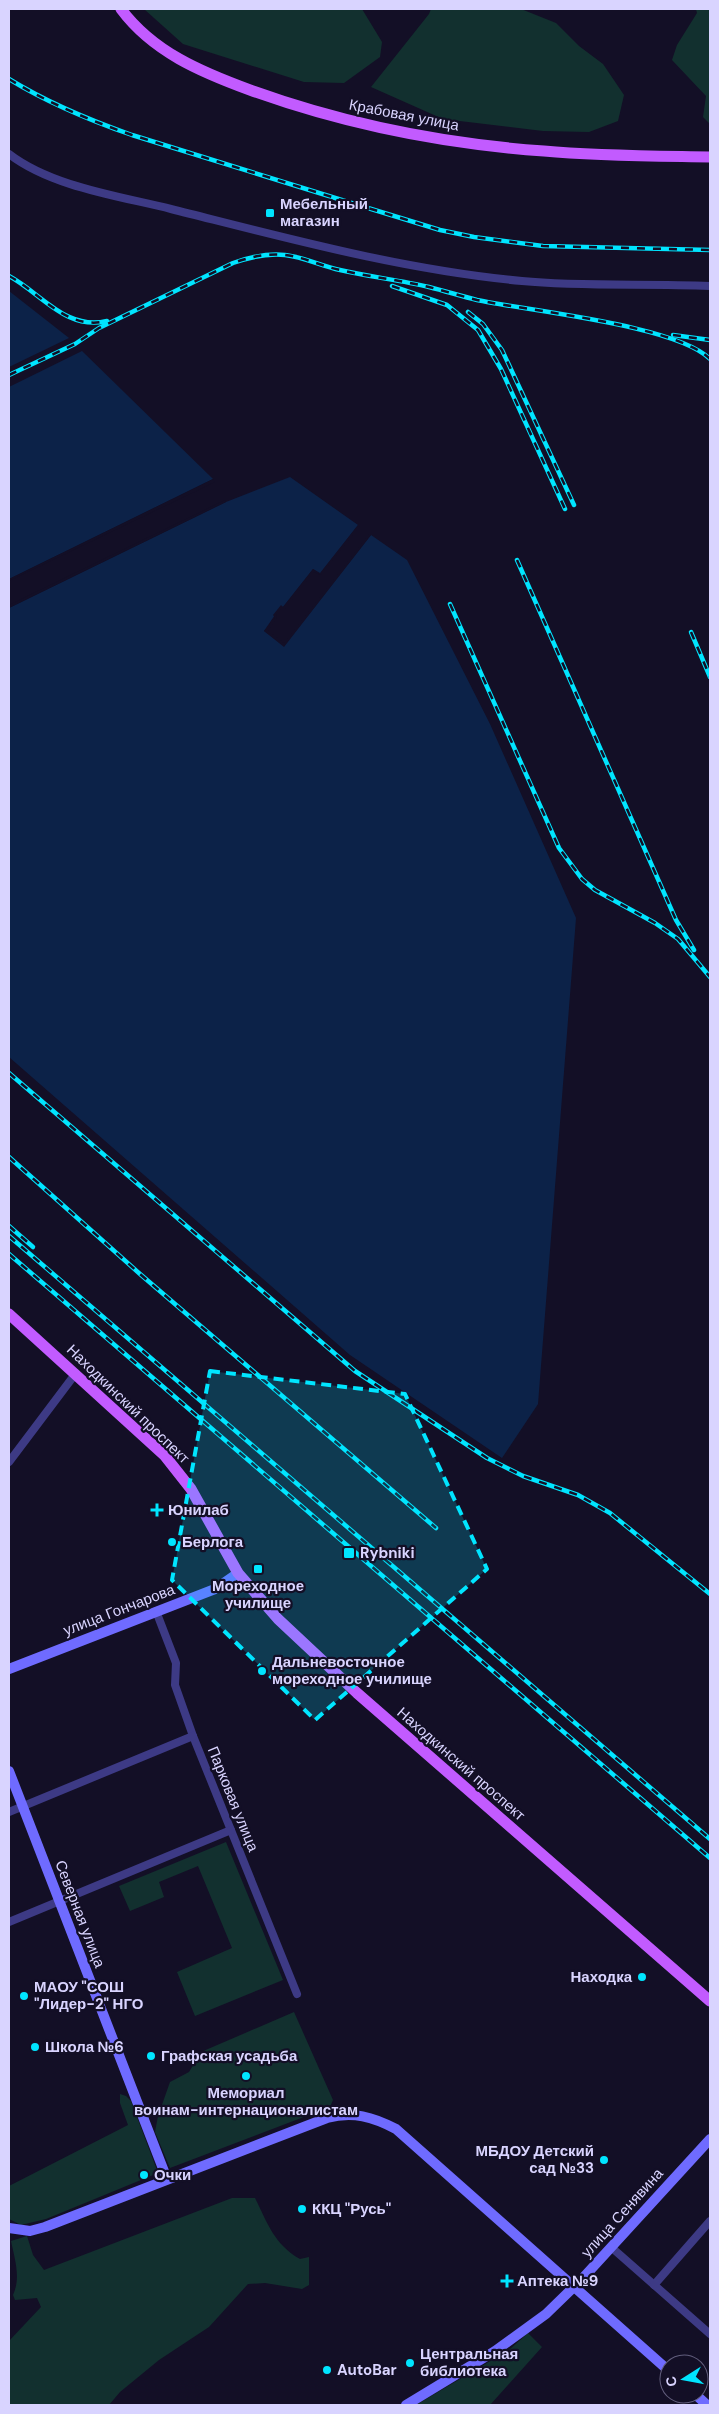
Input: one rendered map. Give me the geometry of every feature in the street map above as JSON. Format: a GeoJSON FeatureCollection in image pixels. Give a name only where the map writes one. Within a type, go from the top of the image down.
{"type":"FeatureCollection","features":[{"type":"Feature","properties":{"kind":"main road","name":"Крабовая улица"},"geometry":{"type":"LineString","coordinates":[[121,9],[148,38],[170,55],[199,70],[280,101],[350,120],[450,140],[544,151],[710,157]]}},
{"type":"Feature","properties":{"kind":"main road","name":"Находкинский проспект"},"geometry":{"type":"LineString","coordinates":[[9,1314],[166,1456],[179,1471],[205,1511],[238,1573],[278,1619],[314,1655],[710,2002]]}},
{"type":"Feature","properties":{"kind":"main road","name":"улица Гончарова"},"geometry":{"type":"LineString","coordinates":[[9,1669],[214,1589],[238,1573]]}},
{"type":"Feature","properties":{"kind":"main road","name":"Северная улица"},"geometry":{"type":"LineString","coordinates":[[9,1771],[165,2175]]}},
{"type":"Feature","properties":{"kind":"main road"},"geometry":{"type":"LineString","coordinates":[[9,2228],[30,2231],[44,2227],[165,2175],[327,2118],[348,2114],[376,2119],[396,2129],[659,2362]]}},
{"type":"Feature","properties":{"kind":"main road","name":"улица Сенявина"},"geometry":{"type":"LineString","coordinates":[[406,2405],[531,2327],[574,2287],[710,2139]]}},
{"type":"Feature","properties":{"kind":"street"},"geometry":{"type":"LineString","coordinates":[[9,154],[25,167],[40,174],[86,188],[262,232],[434,270],[555,283],[710,286]]}},
{"type":"Feature","properties":{"kind":"street"},"geometry":{"type":"LineString","coordinates":[[9,1462],[76,1373]]}},
{"type":"Feature","properties":{"kind":"street","name":"Парковая улица"},"geometry":{"type":"LineString","coordinates":[[156,1612],[176,1663],[175,1685],[192,1736],[297,1994]]}},
{"type":"Feature","properties":{"kind":"street"},"geometry":{"type":"LineString","coordinates":[[9,1812],[192,1736]]}},
{"type":"Feature","properties":{"kind":"street"},"geometry":{"type":"LineString","coordinates":[[9,1922],[231,1830]]}},
{"type":"Feature","properties":{"kind":"street"},"geometry":{"type":"LineString","coordinates":[[654,2285],[710,2222]]}},
{"type":"Feature","properties":{"kind":"street"},"geometry":{"type":"LineString","coordinates":[[611,2248],[710,2334]]}},
{"type":"Feature","properties":{"kind":"highlighted area"},"geometry":{"type":"Polygon","coordinates":[[[210,1371],[405,1394],[487,1569],[315,1720],[172,1580],[210,1371]]]}},
{"type":"Feature","properties":{"kind":"green space"},"geometry":{"type":"Polygon","coordinates":[[[144,9],[362,9],[382,42],[380,57],[344,83],[304,82],[183,44],[144,9]]]}},
{"type":"Feature","properties":{"kind":"green space"},"geometry":{"type":"Polygon","coordinates":[[[431,9],[521,9],[556,23],[579,46],[603,64],[624,95],[618,121],[589,132],[543,131],[443,119],[371,87],[431,9]]]}},
{"type":"Feature","properties":{"kind":"green space"},"geometry":{"type":"Polygon","coordinates":[[[696,9],[710,9],[710,124],[703,117],[706,96],[672,60],[677,45],[697,13],[696,9]]]}},
{"type":"Feature","properties":{"kind":"green space"},"geometry":{"type":"Polygon","coordinates":[[[226,1842],[283,1980],[195,2016],[177,1972],[232,1948],[198,1866],[159,1882],[164,1897],[130,1911],[119,1886],[226,1842]]]}},
{"type":"Feature","properties":{"kind":"green space"},"geometry":{"type":"Polygon","coordinates":[[[294,2012],[333,2100],[330,2107],[170,2168],[155,2132],[158,2116],[170,2082],[189,2072],[201,2052],[294,2012]]]}},
{"type":"Feature","properties":{"kind":"green space"},"geometry":{"type":"Polygon","coordinates":[[[120,2094],[126,2096],[131,2101],[158,2173],[46,2219],[21,2225],[9,2219],[9,2186],[128,2125],[120,2103],[120,2094]]]}},
{"type":"Feature","properties":{"kind":"green space"},"geometry":{"type":"Polygon","coordinates":[[[232,2198],[255,2198],[268,2225],[284,2247],[300,2259],[309,2257],[309,2285],[302,2289],[265,2283],[248,2284],[209,2327],[159,2360],[120,2392],[109,2405],[9,2405],[9,2341],[41,2307],[37,2298],[15,2300],[13,2295],[17,2282],[11,2241],[27,2236],[33,2255],[44,2270],[232,2198]]]}},
{"type":"Feature","properties":{"kind":"green space"},"geometry":{"type":"Polygon","coordinates":[[[528,2333],[542,2347],[490,2405],[416,2405],[509,2350],[528,2333]]]}},
{"type":"Feature","properties":{"kind":"water"},"geometry":{"type":"Polygon","coordinates":[[[9,291],[69,338],[9,367],[9,291]]]}},
{"type":"Feature","properties":{"kind":"water"},"geometry":{"type":"Polygon","coordinates":[[[82,351],[213,479],[9,579],[9,387],[82,351]]]}},
{"type":"Feature","properties":{"kind":"water"},"geometry":{"type":"Polygon","coordinates":[[[290,477],[358,525],[320,574],[313,569],[283,607],[281,606],[264,631],[284,646],[371,535],[407,560],[490,724],[576,918],[538,1404],[502,1458],[350,1355],[9,1057],[9,608],[226,502],[290,477]]]}},
{"type":"Feature","properties":{"kind":"pier"},"geometry":{"type":"Polygon","coordinates":[[[213,479],[215,482],[9,581],[9,579],[213,479]]]}},
{"type":"Feature","properties":{"kind":"pier"},"geometry":{"type":"Polygon","coordinates":[[[225,500],[226,502],[9,608],[9,605],[225,500]]]}},
{"type":"Feature","properties":{"kind":"pier"},"geometry":{"type":"Polygon","coordinates":[[[358,525],[360,526],[321,575],[314,572],[285,609],[281,609],[276,615],[277,618],[268,631],[284,643],[369,534],[371,535],[284,647],[264,631],[275,618],[273,615],[281,605],[283,607],[313,569],[320,573],[358,525]]]}},
{"type":"Feature","properties":{"kind":"railway"},"geometry":{"type":"LineString","coordinates":[[9,79],[69,110],[132,135],[440,230],[474,237],[543,246],[710,250]]}},
{"type":"Feature","properties":{"kind":"railway"},"geometry":{"type":"LineString","coordinates":[[9,375],[75,344],[99,328],[233,263],[265,255],[292,256],[340,270],[418,285],[477,300],[635,328],[692,347],[710,359]]}},
{"type":"Feature","properties":{"kind":"railway"},"geometry":{"type":"LineString","coordinates":[[9,276],[66,316],[92,323],[107,321]]}},
{"type":"Feature","properties":{"kind":"railway"},"geometry":{"type":"LineString","coordinates":[[392,286],[447,305],[478,330],[501,369],[565,509]]}},
{"type":"Feature","properties":{"kind":"railway"},"geometry":{"type":"LineString","coordinates":[[468,312],[483,324],[502,350],[574,505]]}},
{"type":"Feature","properties":{"kind":"railway"},"geometry":{"type":"LineString","coordinates":[[673,335],[710,340]]}},
{"type":"Feature","properties":{"kind":"railway"},"geometry":{"type":"LineString","coordinates":[[517,560],[676,920],[694,950]]}},
{"type":"Feature","properties":{"kind":"railway"},"geometry":{"type":"LineString","coordinates":[[450,604],[559,848],[582,879],[595,890],[655,923],[678,939],[710,977]]}},
{"type":"Feature","properties":{"kind":"railway"},"geometry":{"type":"LineString","coordinates":[[691,632],[710,677]]}},
{"type":"Feature","properties":{"kind":"railway"},"geometry":{"type":"LineString","coordinates":[[9,1073],[355,1371],[487,1458],[523,1476],[578,1495],[610,1513],[710,1594]]}},
{"type":"Feature","properties":{"kind":"railway"},"geometry":{"type":"LineString","coordinates":[[9,1157],[140,1274],[436,1528]]}},
{"type":"Feature","properties":{"kind":"railway"},"geometry":{"type":"LineString","coordinates":[[9,1226],[33,1247]]}},
{"type":"Feature","properties":{"kind":"railway"},"geometry":{"type":"LineString","coordinates":[[9,1236],[710,1839]]}},
{"type":"Feature","properties":{"kind":"railway"},"geometry":{"type":"LineString","coordinates":[[9,1254],[710,1858]]}},
{"type":"Feature","properties":{"kind":"place","name":"Мебельный магазин"},"geometry":{"type":"Point","coordinates":[270,213]}},
{"type":"Feature","properties":{"kind":"place","name":"Юнилаб"},"geometry":{"type":"Point","coordinates":[157,1510]}},
{"type":"Feature","properties":{"kind":"place","name":"Берлога"},"geometry":{"type":"Point","coordinates":[172,1542]}},
{"type":"Feature","properties":{"kind":"place","name":"Rybniki"},"geometry":{"type":"Point","coordinates":[349,1553]}},
{"type":"Feature","properties":{"kind":"place","name":"Мореходное училище"},"geometry":{"type":"Point","coordinates":[258,1569]}},
{"type":"Feature","properties":{"kind":"place","name":"Дальневосточное мореходное училище"},"geometry":{"type":"Point","coordinates":[262,1671]}},
{"type":"Feature","properties":{"kind":"place","name":"Находка"},"geometry":{"type":"Point","coordinates":[642,1977]}},
{"type":"Feature","properties":{"kind":"place","name":"МАОУ \"СОШ \"Лидер-2\" НГО"},"geometry":{"type":"Point","coordinates":[24,1996]}},
{"type":"Feature","properties":{"kind":"place","name":"Школа №6"},"geometry":{"type":"Point","coordinates":[35,2047]}},
{"type":"Feature","properties":{"kind":"place","name":"Графская усадьба"},"geometry":{"type":"Point","coordinates":[151,2056]}},
{"type":"Feature","properties":{"kind":"place","name":"Мемориал воинам-интернационалистам"},"geometry":{"type":"Point","coordinates":[246,2076]}},
{"type":"Feature","properties":{"kind":"place","name":"МБДОУ Детский сад №33"},"geometry":{"type":"Point","coordinates":[604,2160]}},
{"type":"Feature","properties":{"kind":"place","name":"Очки"},"geometry":{"type":"Point","coordinates":[144,2175]}},
{"type":"Feature","properties":{"kind":"place","name":"ККЦ \"Русь\""},"geometry":{"type":"Point","coordinates":[302,2209]}},
{"type":"Feature","properties":{"kind":"place","name":"Аптека №9"},"geometry":{"type":"Point","coordinates":[507,2281]}},
{"type":"Feature","properties":{"kind":"place","name":"Центральная библиотека"},"geometry":{"type":"Point","coordinates":[410,2363]}},
{"type":"Feature","properties":{"kind":"place","name":"AutoBar"},"geometry":{"type":"Point","coordinates":[327,2370]}}]}
